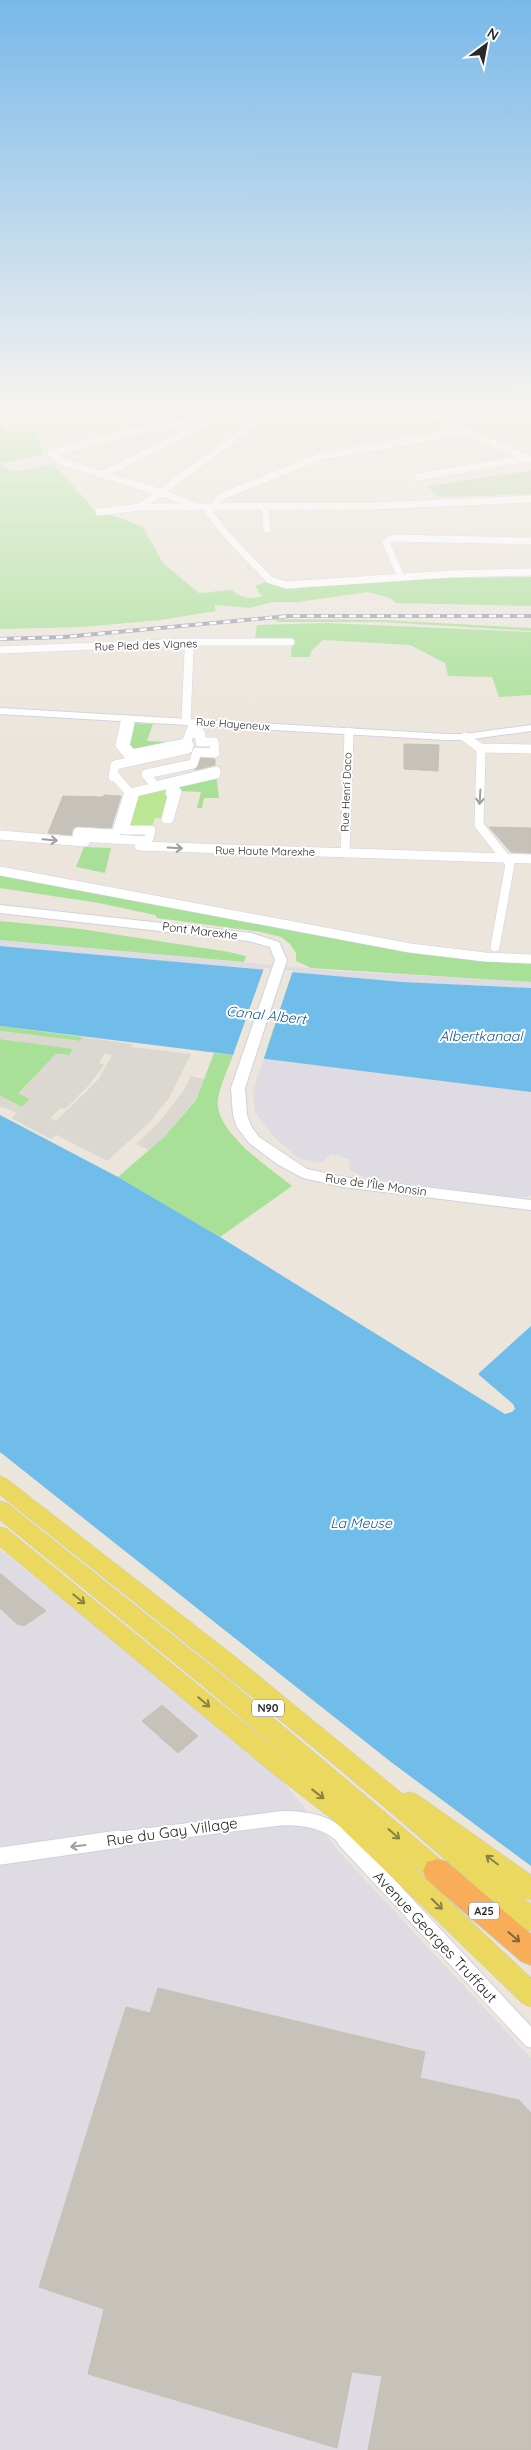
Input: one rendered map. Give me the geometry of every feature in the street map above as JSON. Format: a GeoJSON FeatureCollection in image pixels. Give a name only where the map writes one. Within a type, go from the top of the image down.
{"type":"FeatureCollection","features":[{"type":"Feature","properties":{"kind":"highway","name":"A25"},"geometry":{"type":"LineString","coordinates":[[437,1871],[531,1952]]}},
{"type":"Feature","properties":{"kind":"main road","name":"N90"},"geometry":{"type":"LineString","coordinates":[[0,1484],[304,1726],[461,1857],[531,1920]]}},
{"type":"Feature","properties":{"kind":"main road","name":"N90"},"geometry":{"type":"LineString","coordinates":[[0,1497],[182,1638],[531,1926]]}},
{"type":"Feature","properties":{"kind":"main road","name":"N90"},"geometry":{"type":"LineString","coordinates":[[0,1510],[223,1689],[437,1871]]}},
{"type":"Feature","properties":{"kind":"main road"},"geometry":{"type":"LineString","coordinates":[[0,1524],[128,1612]]}},
{"type":"Feature","properties":{"kind":"main road"},"geometry":{"type":"LineString","coordinates":[[0,1535],[263,1752],[341,1813],[531,1995]]}},
{"type":"Feature","properties":{"kind":"main road","name":"N90"},"geometry":{"type":"LineString","coordinates":[[304,1726],[340,1747],[405,1799],[460,1836],[531,1889]]}},
{"type":"Feature","properties":{"kind":"street"},"geometry":{"type":"LineString","coordinates":[[213,518],[232,541],[270,580],[286,585],[401,577],[531,572]]}},
{"type":"Feature","properties":{"kind":"street"},"geometry":{"type":"LineString","coordinates":[[266,518],[267,529]]}},
{"type":"Feature","properties":{"kind":"street"},"geometry":{"type":"LineString","coordinates":[[401,577],[386,542],[393,538],[531,541]]}},
{"type":"Feature","properties":{"kind":"street"},"geometry":{"type":"LineString","coordinates":[[186,721],[190,642]]}},
{"type":"Feature","properties":{"kind":"street","name":"Rue Pied des Vignes"},"geometry":{"type":"LineString","coordinates":[[0,650],[190,642],[291,642]]}},
{"type":"Feature","properties":{"kind":"street","name":"Rue Hayeneux"},"geometry":{"type":"LineString","coordinates":[[0,711],[348,732],[465,737],[531,728]]}},
{"type":"Feature","properties":{"kind":"street"},"geometry":{"type":"LineString","coordinates":[[125,723],[130,723],[125,746],[132,754],[186,743],[193,726],[199,726],[196,734],[201,734],[200,742],[214,742],[215,753],[196,752],[193,764],[146,774],[155,786],[216,771],[216,774],[176,783],[173,792],[177,792],[169,819],[166,819],[173,793],[170,793],[173,783],[135,792],[124,830],[150,830],[148,841],[76,837],[78,832],[116,834],[129,792],[116,777],[113,777],[115,765],[188,749],[189,745],[130,758],[120,745],[125,723]]}},
{"type":"Feature","properties":{"kind":"street","name":"Rue Henri Daco"},"geometry":{"type":"LineString","coordinates":[[345,853],[348,732]]}},
{"type":"Feature","properties":{"kind":"street"},"geometry":{"type":"LineString","coordinates":[[465,737],[480,748],[531,749]]}},
{"type":"Feature","properties":{"kind":"street"},"geometry":{"type":"LineString","coordinates":[[480,748],[479,825],[500,852],[507,857],[510,864],[494,947]]}},
{"type":"Feature","properties":{"kind":"street","name":"Rue Haute Marexhe"},"geometry":{"type":"LineString","coordinates":[[0,835],[178,848],[531,859]]}},
{"type":"Feature","properties":{"kind":"street"},"geometry":{"type":"LineString","coordinates":[[0,871],[410,948],[485,957],[531,959]]}},
{"type":"Feature","properties":{"kind":"street","name":"Pont Marexhe"},"geometry":{"type":"LineString","coordinates":[[0,908],[251,937],[275,945],[280,952],[281,962],[246,1062]]}},
{"type":"Feature","properties":{"kind":"street","name":"Rue de l'Île Monsin"},"geometry":{"type":"LineString","coordinates":[[246,1062],[238,1088],[240,1115],[244,1127],[254,1140],[302,1173],[343,1182],[531,1205]]}},
{"type":"Feature","properties":{"kind":"street","name":"Rue du Gay Village"},"geometry":{"type":"LineString","coordinates":[[0,1856],[297,1817],[308,1818],[330,1827],[340,1834]]}},
{"type":"Feature","properties":{"kind":"street","name":"Avenue Georges Truffaut"},"geometry":{"type":"LineString","coordinates":[[340,1834],[531,2039]]}},
{"type":"Feature","properties":{"kind":"shaded area"},"geometry":{"type":"Polygon","coordinates":[[[0,940],[337,971],[531,982],[531,988],[402,982],[297,973],[0,946],[0,940]]]}},
{"type":"Feature","properties":{"kind":"shaded area"},"geometry":{"type":"Polygon","coordinates":[[[0,1031],[80,1041],[83,1037],[132,1044],[131,1047],[191,1054],[169,1098],[150,1122],[107,1161],[57,1135],[51,1139],[11,1118],[17,1113],[0,1106],[0,1096],[22,1107],[30,1099],[19,1094],[56,1054],[70,1055],[73,1049],[0,1039],[0,1031]],[[105,1053],[99,1063],[104,1065],[88,1086],[65,1109],[61,1108],[50,1118],[56,1121],[98,1080],[112,1055],[105,1053]]]}},
{"type":"Feature","properties":{"kind":"shaded area"},"geometry":{"type":"Polygon","coordinates":[[[264,1059],[531,1092],[531,1195],[512,1197],[367,1178],[349,1170],[349,1159],[331,1154],[321,1163],[298,1158],[272,1135],[255,1112],[253,1089],[264,1059]]]}},
{"type":"Feature","properties":{"kind":"shaded area"},"geometry":{"type":"Polygon","coordinates":[[[191,1076],[204,1079],[196,1099],[164,1137],[149,1150],[136,1144],[160,1121],[184,1090],[191,1076]]]}},
{"type":"Feature","properties":{"kind":"shaded area"},"geometry":{"type":"Polygon","coordinates":[[[0,1549],[277,1773],[339,1852],[531,2058],[531,2450],[0,2450],[0,1549]]]}},
{"type":"Feature","properties":{"kind":"green space"},"geometry":{"type":"Polygon","coordinates":[[[0,518],[121,518],[143,527],[163,563],[199,593],[232,590],[246,598],[258,597],[262,596],[255,586],[266,582],[289,589],[417,578],[531,577],[531,606],[396,603],[390,598],[368,592],[298,602],[272,602],[249,608],[214,605],[216,611],[161,620],[82,627],[0,629],[0,518]]]}},
{"type":"Feature","properties":{"kind":"green space"},"geometry":{"type":"Polygon","coordinates":[[[274,619],[382,620],[531,628],[531,631],[382,622],[278,622],[274,619]]]}},
{"type":"Feature","properties":{"kind":"green space"},"geometry":{"type":"Polygon","coordinates":[[[327,623],[531,632],[531,695],[499,697],[492,677],[448,676],[445,663],[410,645],[323,640],[312,650],[309,657],[291,657],[292,639],[255,639],[257,625],[327,623]]]}},
{"type":"Feature","properties":{"kind":"green space"},"geometry":{"type":"Polygon","coordinates":[[[130,723],[153,724],[147,741],[186,743],[132,754],[125,746],[130,723]]]}},
{"type":"Feature","properties":{"kind":"green space"},"geometry":{"type":"Polygon","coordinates":[[[216,774],[219,798],[204,798],[202,808],[197,808],[201,792],[178,791],[176,783],[216,774]]]}},
{"type":"Feature","properties":{"kind":"green space"},"geometry":{"type":"Polygon","coordinates":[[[173,783],[166,819],[155,818],[151,830],[124,830],[135,792],[173,783]]]}},
{"type":"Feature","properties":{"kind":"green space"},"geometry":{"type":"Polygon","coordinates":[[[84,847],[111,848],[105,873],[76,867],[84,847]]]}},
{"type":"Feature","properties":{"kind":"green space"},"geometry":{"type":"Polygon","coordinates":[[[0,874],[407,945],[489,954],[531,954],[531,982],[311,968],[296,961],[296,953],[290,944],[281,937],[261,932],[157,918],[155,915],[99,903],[0,888],[0,874]]]}},
{"type":"Feature","properties":{"kind":"green space"},"geometry":{"type":"Polygon","coordinates":[[[0,921],[81,929],[246,956],[244,962],[0,940],[0,921]]]}},
{"type":"Feature","properties":{"kind":"green space"},"geometry":{"type":"Polygon","coordinates":[[[0,1026],[83,1037],[80,1041],[0,1031],[0,1026]]]}},
{"type":"Feature","properties":{"kind":"green space"},"geometry":{"type":"Polygon","coordinates":[[[0,1039],[73,1048],[70,1055],[56,1054],[19,1093],[30,1099],[22,1107],[0,1096],[0,1039]]]}},
{"type":"Feature","properties":{"kind":"green space"},"geometry":{"type":"Polygon","coordinates":[[[214,1053],[233,1055],[222,1083],[218,1100],[219,1112],[225,1124],[245,1148],[292,1186],[220,1237],[118,1177],[164,1137],[196,1100],[214,1053]]]}},
{"type":"Feature","properties":{"kind":"water","name":"Albertkanaal"},"geometry":{"type":"Polygon","coordinates":[[[0,946],[402,982],[531,988],[531,1092],[0,1026],[0,946]]]}},
{"type":"Feature","properties":{"kind":"water","name":"La Meuse"},"geometry":{"type":"Polygon","coordinates":[[[0,1115],[118,1177],[220,1237],[505,1414],[515,1409],[513,1404],[478,1374],[531,1326],[531,1866],[391,1762],[0,1452],[0,1115]]]}},
{"type":"Feature","properties":{"kind":"pier"},"geometry":{"type":"Polygon","coordinates":[[[264,968],[293,970],[263,1061],[232,1058],[264,968]]]}},
{"type":"Feature","properties":{"kind":"building"},"geometry":{"type":"Polygon","coordinates":[[[404,744],[439,745],[438,771],[404,769],[404,744]]]}},
{"type":"Feature","properties":{"kind":"building"},"geometry":{"type":"Polygon","coordinates":[[[201,758],[215,759],[215,765],[195,770],[201,758]]]}},
{"type":"Feature","properties":{"kind":"building"},"geometry":{"type":"Polygon","coordinates":[[[104,795],[121,796],[111,828],[78,826],[73,828],[71,835],[48,833],[63,796],[103,797],[104,795]]]}},
{"type":"Feature","properties":{"kind":"building"},"geometry":{"type":"Polygon","coordinates":[[[489,827],[531,828],[531,853],[511,852],[489,827]]]}},
{"type":"Feature","properties":{"kind":"building"},"geometry":{"type":"Polygon","coordinates":[[[0,1573],[46,1611],[24,1626],[17,1624],[0,1608],[0,1573]]]}},
{"type":"Feature","properties":{"kind":"building"},"geometry":{"type":"Polygon","coordinates":[[[162,1705],[198,1736],[178,1753],[142,1721],[162,1705]]]}},
{"type":"Feature","properties":{"kind":"building"},"geometry":{"type":"Polygon","coordinates":[[[158,1988],[425,2052],[420,2078],[519,2100],[531,2113],[531,2450],[368,2450],[382,2376],[352,2372],[337,2448],[88,2374],[104,2309],[39,2287],[126,2007],[150,2013],[158,1988]]]}},
{"type":"Feature","properties":{"kind":"railway"},"geometry":{"type":"LineString","coordinates":[[0,639],[64,637],[289,616],[531,616]]}},
{"type":"Feature","properties":{"kind":"water label","name":"Canal Albert"},"geometry":{"type":"Point","coordinates":[266,1015]}}]}
